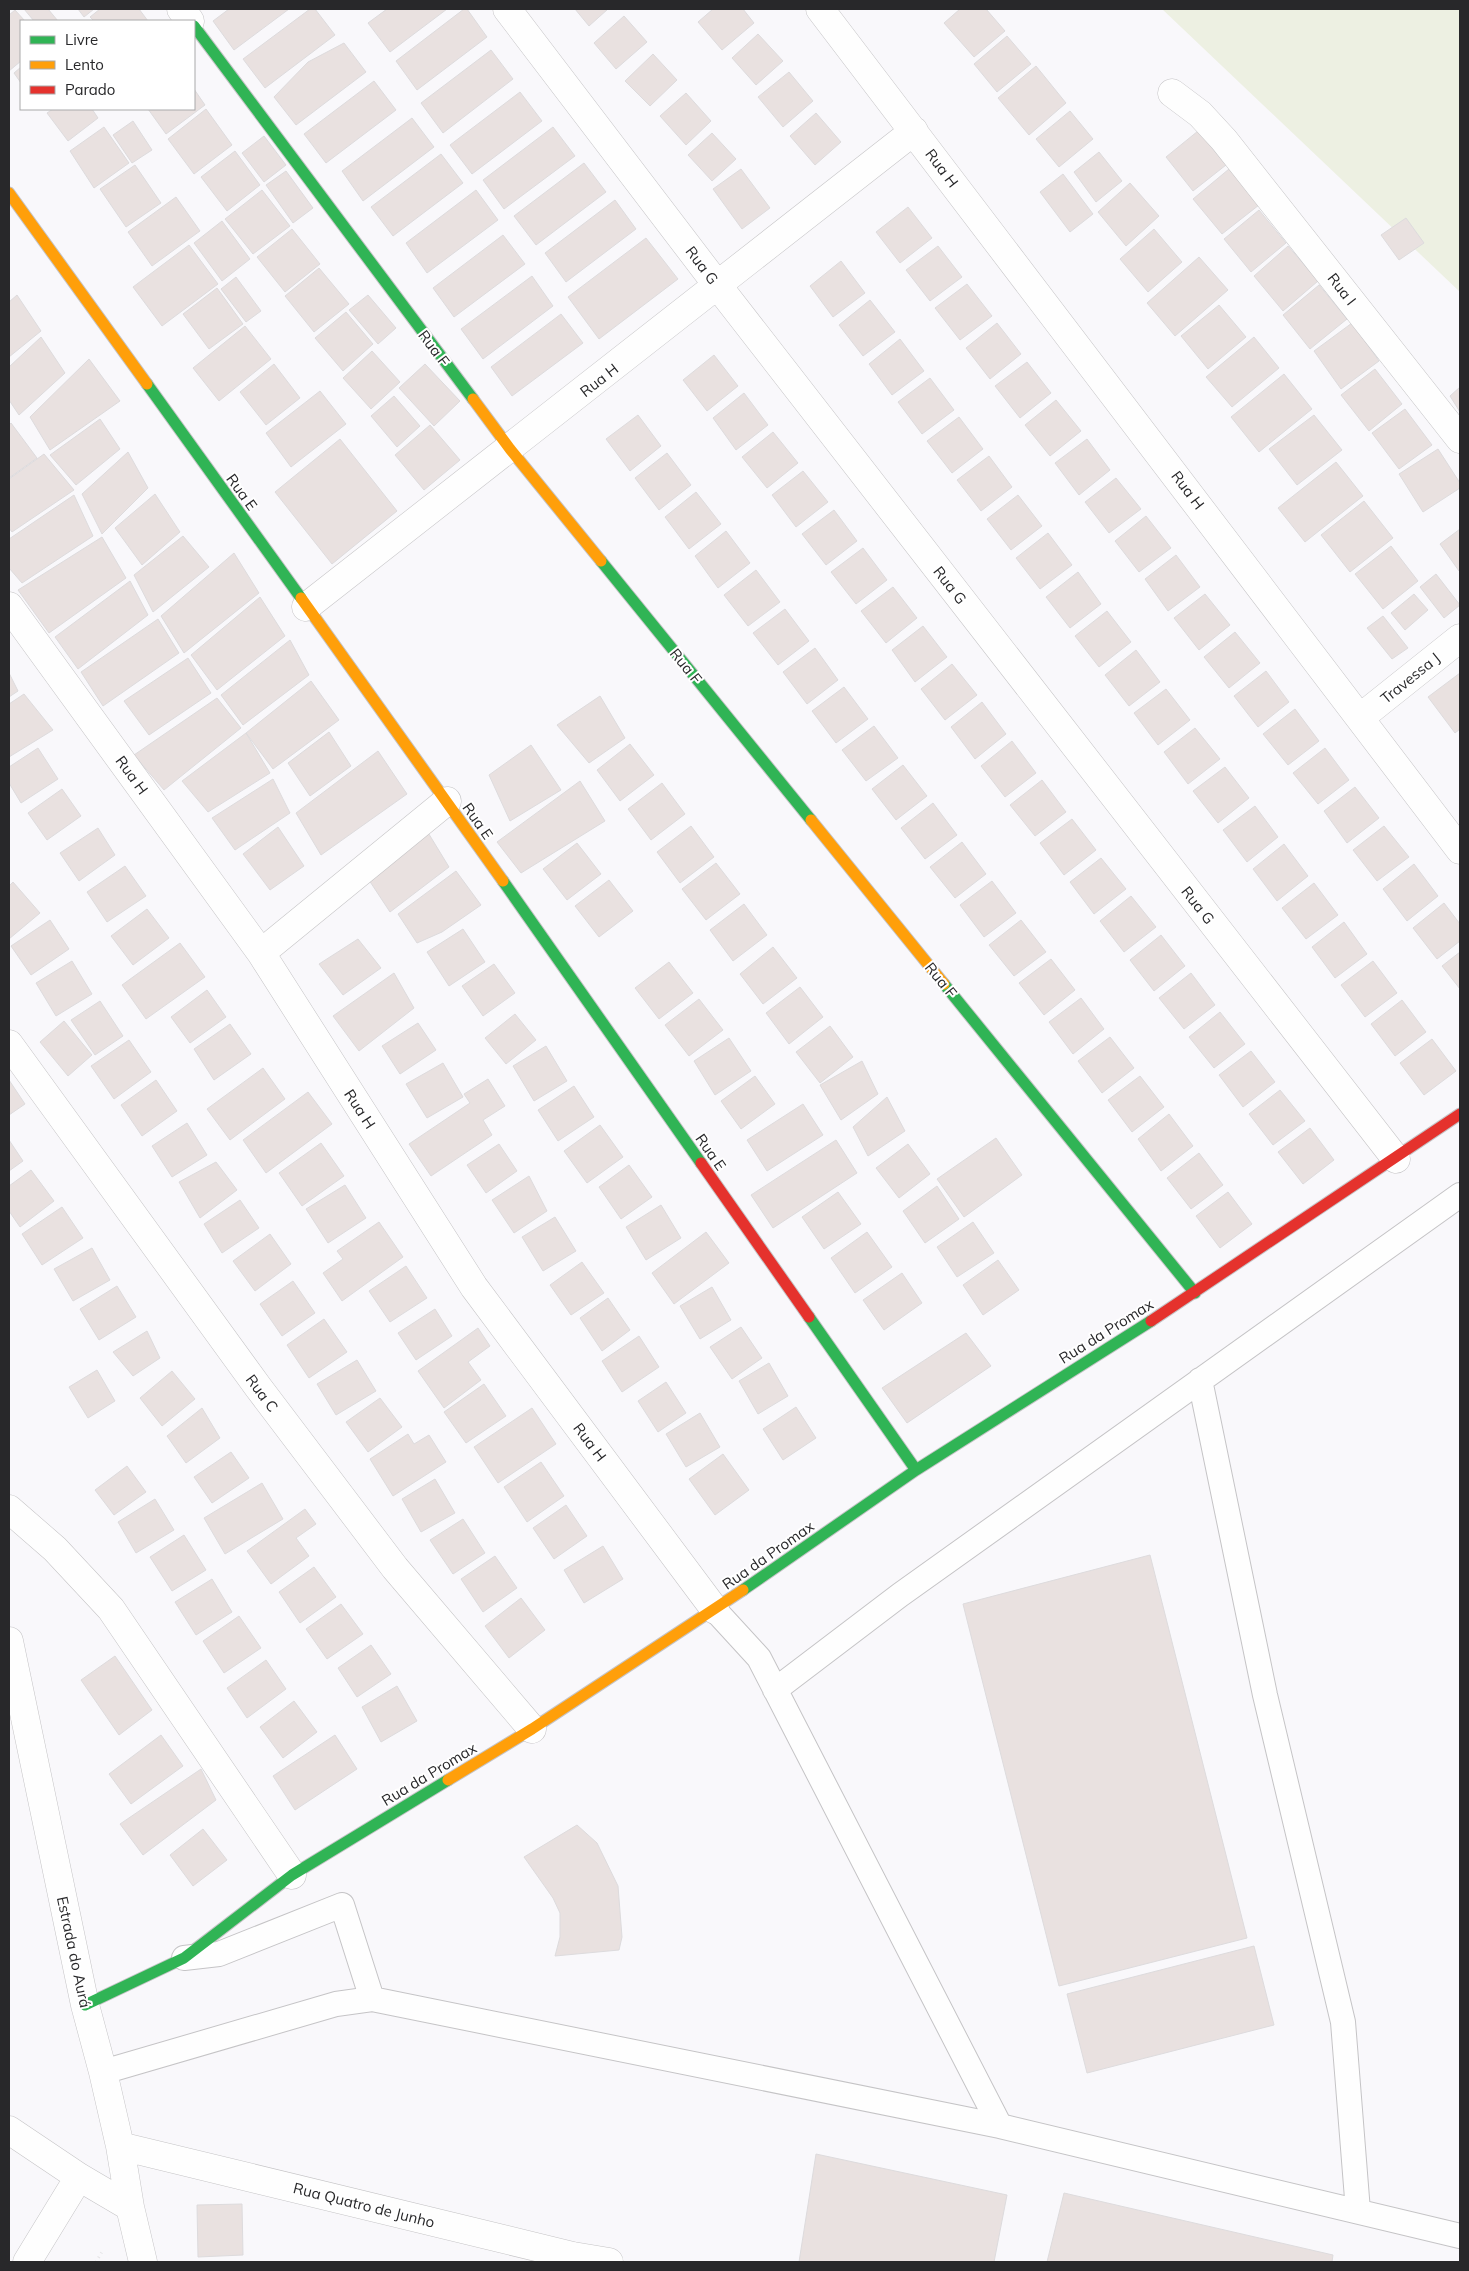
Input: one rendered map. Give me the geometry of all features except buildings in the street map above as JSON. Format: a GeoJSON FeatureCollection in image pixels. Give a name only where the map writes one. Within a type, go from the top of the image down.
{"type":"FeatureCollection","features":[{"type":"Feature","properties":{"kind":"street"},"geometry":{"type":"LineString","coordinates":[[181,9],[189,20]]}},
{"type":"Feature","properties":{"kind":"street","name":"Rua G"},"geometry":{"type":"LineString","coordinates":[[507,9],[718,286],[1396,1159]]}},
{"type":"Feature","properties":{"kind":"street","name":"Rua H"},"geometry":{"type":"LineString","coordinates":[[820,9],[1361,717],[1460,850]]}},
{"type":"Feature","properties":{"kind":"street","name":"Rua F"},"geometry":{"type":"LineString","coordinates":[[195,27],[510,449],[1195,1293]]}},
{"type":"Feature","properties":{"kind":"street","name":"Rua I"},"geometry":{"type":"LineString","coordinates":[[1172,93],[1200,114],[1224,140],[1460,439]]}},
{"type":"Feature","properties":{"kind":"street","name":"Rua H"},"geometry":{"type":"LineString","coordinates":[[306,607],[914,132]]}},
{"type":"Feature","properties":{"kind":"street","name":"Rua E"},"geometry":{"type":"LineString","coordinates":[[9,194],[447,801],[916,1470]]}},
{"type":"Feature","properties":{"kind":"street","name":"Rua H"},"geometry":{"type":"LineString","coordinates":[[9,606],[261,953],[474,1287],[715,1610]]}},
{"type":"Feature","properties":{"kind":"street","name":"Travessa J"},"geometry":{"type":"LineString","coordinates":[[1361,717],[1460,638]]}},
{"type":"Feature","properties":{"kind":"street"},"geometry":{"type":"LineString","coordinates":[[261,953],[447,801]]}},
{"type":"Feature","properties":{"kind":"street","name":"Rua C"},"geometry":{"type":"LineString","coordinates":[[9,1044],[258,1387],[395,1568],[532,1729]]}},
{"type":"Feature","properties":{"kind":"street","name":"Rua da Promax"},"geometry":{"type":"LineString","coordinates":[[85,2005],[184,1958],[292,1875],[532,1729],[715,1610],[916,1470],[1195,1293],[1460,1114]]}},
{"type":"Feature","properties":{"kind":"street"},"geometry":{"type":"LineString","coordinates":[[9,1509],[55,1550],[111,1609],[292,1875]]}},
{"type":"Feature","properties":{"kind":"street","name":"Estrada do Aurá"},"geometry":{"type":"LineString","coordinates":[[9,1641],[85,2005],[104,2072],[120,2146],[130,2207],[143,2262]]}},
{"type":"Feature","properties":{"kind":"street"},"geometry":{"type":"LineString","coordinates":[[9,2130],[80,2177],[130,2207]]}},
{"type":"Feature","properties":{"kind":"street","name":"Rua Quatro de Junho"},"geometry":{"type":"LineString","coordinates":[[120,2146],[573,2259],[609,2262]]}},
{"type":"Feature","properties":{"kind":"street"},"geometry":{"type":"LineString","coordinates":[[27,2262],[80,2177]]}},
{"type":"Feature","properties":{"kind":"lane"},"geometry":{"type":"LineString","coordinates":[[775,1690],[900,1595],[1460,1195]]}},
{"type":"Feature","properties":{"kind":"lane"},"geometry":{"type":"LineString","coordinates":[[1200,1380],[1265,1695],[1343,2022],[1358,2211]]}},
{"type":"Feature","properties":{"kind":"lane"},"geometry":{"type":"LineString","coordinates":[[715,1610],[758,1658],[1000,2126]]}},
{"type":"Feature","properties":{"kind":"lane"},"geometry":{"type":"LineString","coordinates":[[184,1958],[219,1954],[342,1905],[372,1999]]}},
{"type":"Feature","properties":{"kind":"lane"},"geometry":{"type":"LineString","coordinates":[[104,2072],[336,2004],[372,1999],[1000,2126],[1460,2236]]}},
{"type":"Feature","properties":{"kind":"shaded area"},"geometry":{"type":"Polygon","coordinates":[[[1162,9],[1460,9],[1460,292],[1162,9]]]}},
{"type":"Feature","properties":{"kind":"traffic: fast"},"geometry":{"type":"LineString","coordinates":[[195,27],[473,399]]}},
{"type":"Feature","properties":{"kind":"traffic: fast"},"geometry":{"type":"LineString","coordinates":[[147,384],[301,598]]}},
{"type":"Feature","properties":{"kind":"traffic: fast"},"geometry":{"type":"LineString","coordinates":[[601,561],[811,820]]}},
{"type":"Feature","properties":{"kind":"traffic: fast"},"geometry":{"type":"LineString","coordinates":[[503,881],[701,1163]]}},
{"type":"Feature","properties":{"kind":"traffic: fast"},"geometry":{"type":"LineString","coordinates":[[944,984],[1195,1293]]}},
{"type":"Feature","properties":{"kind":"traffic: fast"},"geometry":{"type":"LineString","coordinates":[[809,1317],[916,1470]]}},
{"type":"Feature","properties":{"kind":"traffic: fast"},"geometry":{"type":"LineString","coordinates":[[743,1590],[916,1470],[1151,1321]]}},
{"type":"Feature","properties":{"kind":"traffic: fast"},"geometry":{"type":"LineString","coordinates":[[85,2005],[184,1958],[292,1875],[448,1780]]}},
{"type":"Feature","properties":{"kind":"traffic: slow"},"geometry":{"type":"LineString","coordinates":[[9,193],[147,384]]}},
{"type":"Feature","properties":{"kind":"traffic: slow"},"geometry":{"type":"LineString","coordinates":[[473,399],[510,449],[601,561]]}},
{"type":"Feature","properties":{"kind":"traffic: slow"},"geometry":{"type":"LineString","coordinates":[[301,598],[503,881]]}},
{"type":"Feature","properties":{"kind":"traffic: slow"},"geometry":{"type":"LineString","coordinates":[[811,820],[944,984]]}},
{"type":"Feature","properties":{"kind":"traffic: slow"},"geometry":{"type":"LineString","coordinates":[[448,1780],[532,1729],[743,1590]]}},
{"type":"Feature","properties":{"kind":"traffic: jam"},"geometry":{"type":"LineString","coordinates":[[1151,1321],[1460,1114]]}},
{"type":"Feature","properties":{"kind":"traffic: jam"},"geometry":{"type":"LineString","coordinates":[[701,1163],[809,1317]]}}]}
